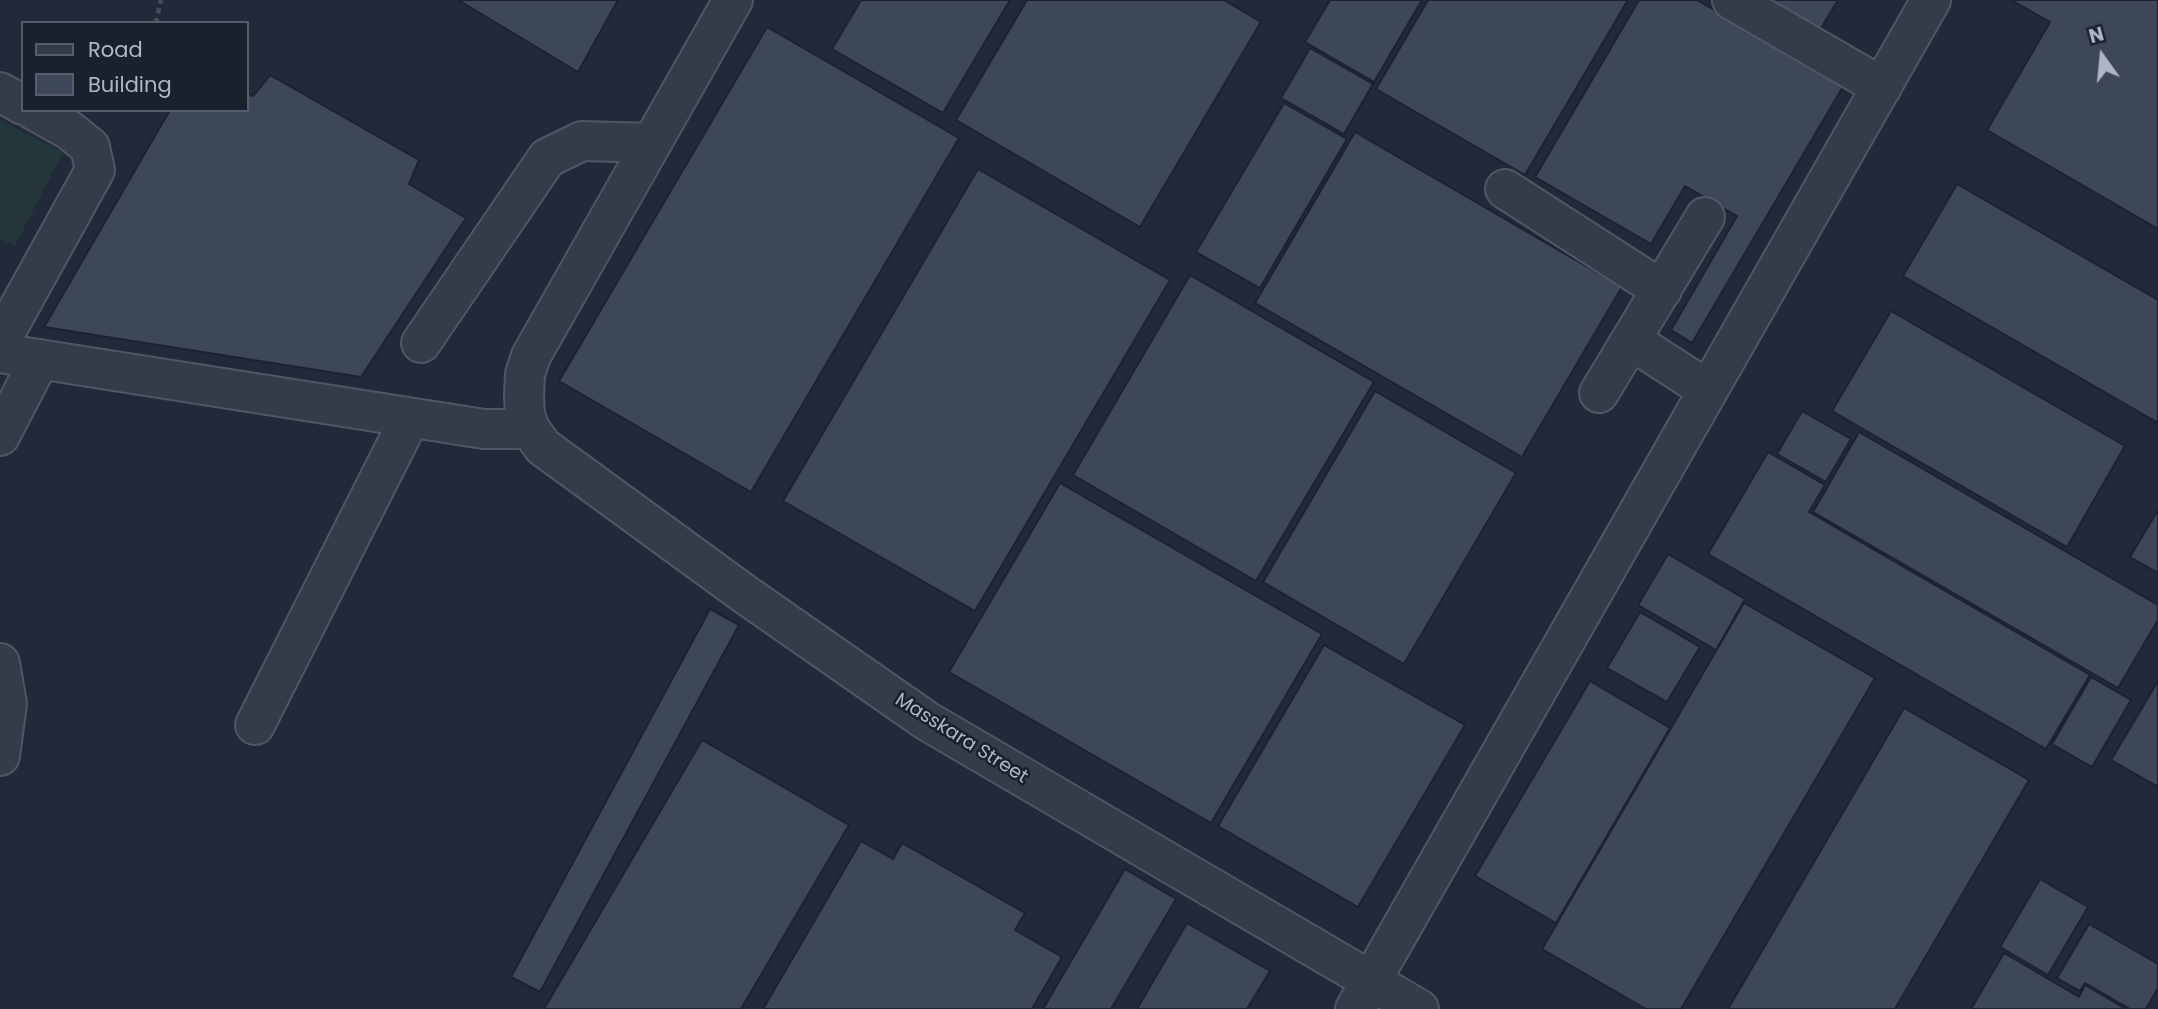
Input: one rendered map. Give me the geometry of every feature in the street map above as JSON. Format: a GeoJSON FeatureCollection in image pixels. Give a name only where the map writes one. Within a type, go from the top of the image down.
{"type":"FeatureCollection","features":[{"type":"Feature","properties":{"kind":"street"},"geometry":{"type":"LineString","coordinates":[[0,353],[484,429],[530,429],[525,415],[524,395],[525,374],[531,356],[733,0]]}},
{"type":"Feature","properties":{"kind":"street"},"geometry":{"type":"LineString","coordinates":[[1732,0],[1882,87]]}},
{"type":"Feature","properties":{"kind":"street"},"geometry":{"type":"LineString","coordinates":[[1362,995],[1931,0]]}},
{"type":"Feature","properties":{"kind":"street"},"geometry":{"type":"LineString","coordinates":[[0,92],[21,104]]}},
{"type":"Feature","properties":{"kind":"street"},"geometry":{"type":"LineString","coordinates":[[0,342],[95,170],[90,147],[69,130],[37,112]]}},
{"type":"Feature","properties":{"kind":"street"},"geometry":{"type":"LineString","coordinates":[[421,343],[547,158],[582,141],[652,143]]}},
{"type":"Feature","properties":{"kind":"street"},"geometry":{"type":"LineString","coordinates":[[1505,189],[1662,290]]}},
{"type":"Feature","properties":{"kind":"street"},"geometry":{"type":"LineString","coordinates":[[1599,393],[1705,217]]}},
{"type":"Feature","properties":{"kind":"street"},"geometry":{"type":"LineString","coordinates":[[1632,341],[1708,390]]}},
{"type":"Feature","properties":{"kind":"street"},"geometry":{"type":"LineString","coordinates":[[0,436],[40,359]]}},
{"type":"Feature","properties":{"kind":"street"},"geometry":{"type":"LineString","coordinates":[[255,724],[410,418]]}},
{"type":"Feature","properties":{"kind":"street","name":"Masskara Street"},"geometry":{"type":"LineString","coordinates":[[530,429],[543,447],[746,595],[927,721],[1362,995],[1419,1009]]}},
{"type":"Feature","properties":{"kind":"street"},"geometry":{"type":"LineString","coordinates":[[0,663],[7,705],[0,756]]}},
{"type":"Feature","properties":{"kind":"path"},"geometry":{"type":"LineString","coordinates":[[156,21],[160,0]]}},
{"type":"Feature","properties":{"kind":"shaded area"},"geometry":{"type":"Polygon","coordinates":[[[0,120],[63,152],[15,246],[0,239],[0,120]]]}},
{"type":"Feature","properties":{"kind":"building"},"geometry":{"type":"Polygon","coordinates":[[[458,0],[618,0],[578,72],[458,0]]]}},
{"type":"Feature","properties":{"kind":"building"},"geometry":{"type":"Polygon","coordinates":[[[861,0],[1010,0],[943,113],[832,49],[861,0]]]}},
{"type":"Feature","properties":{"kind":"building"},"geometry":{"type":"Polygon","coordinates":[[[1027,0],[1224,0],[1261,22],[1140,227],[956,120],[1027,0]]]}},
{"type":"Feature","properties":{"kind":"building"},"geometry":{"type":"Polygon","coordinates":[[[1330,0],[1422,0],[1374,82],[1305,42],[1330,0]]]}},
{"type":"Feature","properties":{"kind":"building"},"geometry":{"type":"Polygon","coordinates":[[[1428,0],[1628,0],[1525,175],[1376,89],[1428,0]]]}},
{"type":"Feature","properties":{"kind":"building"},"geometry":{"type":"Polygon","coordinates":[[[1639,0],[1697,0],[1844,85],[1692,343],[1671,330],[1737,216],[1685,186],[1651,244],[1535,177],[1639,0]]]}},
{"type":"Feature","properties":{"kind":"building"},"geometry":{"type":"Polygon","coordinates":[[[1768,0],[1838,0],[1820,30],[1768,0]]]}},
{"type":"Feature","properties":{"kind":"building"},"geometry":{"type":"Polygon","coordinates":[[[2011,0],[2158,0],[2158,229],[1987,130],[2050,22],[2011,0]]]}},
{"type":"Feature","properties":{"kind":"building"},"geometry":{"type":"Polygon","coordinates":[[[767,27],[959,138],[751,492],[559,381],[767,27]]]}},
{"type":"Feature","properties":{"kind":"building"},"geometry":{"type":"Polygon","coordinates":[[[1310,48],[1373,84],[1344,134],[1281,98],[1310,48]]]}},
{"type":"Feature","properties":{"kind":"building"},"geometry":{"type":"Polygon","coordinates":[[[270,75],[419,160],[409,184],[466,218],[361,377],[44,327],[169,112],[248,112],[248,94],[253,96],[270,75]]]}},
{"type":"Feature","properties":{"kind":"building"},"geometry":{"type":"Polygon","coordinates":[[[1284,103],[1347,139],[1260,288],[1196,252],[1284,103]]]}},
{"type":"Feature","properties":{"kind":"building"},"geometry":{"type":"Polygon","coordinates":[[[1355,132],[1622,287],[1522,457],[1255,303],[1355,132]]]}},
{"type":"Feature","properties":{"kind":"building"},"geometry":{"type":"Polygon","coordinates":[[[978,169],[1170,280],[975,611],[783,501],[978,169]]]}},
{"type":"Feature","properties":{"kind":"building"},"geometry":{"type":"Polygon","coordinates":[[[1957,184],[2158,300],[2158,423],[1903,276],[1957,184]]]}},
{"type":"Feature","properties":{"kind":"building"},"geometry":{"type":"Polygon","coordinates":[[[1190,275],[1374,382],[1256,581],[1073,475],[1190,275]]]}},
{"type":"Feature","properties":{"kind":"building"},"geometry":{"type":"Polygon","coordinates":[[[1891,311],[2125,446],[2067,547],[1832,411],[1891,311]]]}},
{"type":"Feature","properties":{"kind":"building"},"geometry":{"type":"Polygon","coordinates":[[[1375,391],[1516,473],[1404,664],[1263,582],[1375,391]]]}},
{"type":"Feature","properties":{"kind":"building"},"geometry":{"type":"Polygon","coordinates":[[[1802,411],[1851,439],[1826,482],[1777,454],[1802,411]]]}},
{"type":"Feature","properties":{"kind":"building"},"geometry":{"type":"Polygon","coordinates":[[[1859,432],[2158,605],[2158,620],[2118,688],[1813,512],[1859,432]]]}},
{"type":"Feature","properties":{"kind":"building"},"geometry":{"type":"Polygon","coordinates":[[[1768,452],[1825,485],[1809,512],[2090,675],[2046,749],[1708,554],[1768,452]]]}},
{"type":"Feature","properties":{"kind":"building"},"geometry":{"type":"Polygon","coordinates":[[[1060,483],[1322,634],[1211,823],[949,672],[1060,483]]]}},
{"type":"Feature","properties":{"kind":"building"},"geometry":{"type":"Polygon","coordinates":[[[2158,510],[2158,573],[2130,557],[2158,510]]]}},
{"type":"Feature","properties":{"kind":"building"},"geometry":{"type":"Polygon","coordinates":[[[1668,554],[1745,599],[1716,650],[1638,605],[1668,554]]]}},
{"type":"Feature","properties":{"kind":"building"},"geometry":{"type":"Polygon","coordinates":[[[1744,603],[1875,678],[1681,1009],[1646,1009],[1542,949],[1744,603]]]}},
{"type":"Feature","properties":{"kind":"building"},"geometry":{"type":"Polygon","coordinates":[[[710,609],[739,625],[540,992],[511,977],[710,609]]]}},
{"type":"Feature","properties":{"kind":"building"},"geometry":{"type":"Polygon","coordinates":[[[1640,612],[1700,647],[1667,702],[1607,668],[1640,612]]]}},
{"type":"Feature","properties":{"kind":"building"},"geometry":{"type":"Polygon","coordinates":[[[1324,645],[1465,725],[1358,907],[1218,826],[1324,645]]]}},
{"type":"Feature","properties":{"kind":"building"},"geometry":{"type":"Polygon","coordinates":[[[2091,677],[2131,700],[2092,767],[2052,744],[2091,677]]]}},
{"type":"Feature","properties":{"kind":"building"},"geometry":{"type":"Polygon","coordinates":[[[1590,681],[1670,728],[1556,923],[1475,876],[1590,681]]]}},
{"type":"Feature","properties":{"kind":"building"},"geometry":{"type":"Polygon","coordinates":[[[2158,681],[2158,787],[2111,760],[2158,681]]]}},
{"type":"Feature","properties":{"kind":"building"},"geometry":{"type":"Polygon","coordinates":[[[1904,708],[2029,780],[1895,1009],[1728,1009],[1904,708]]]}},
{"type":"Feature","properties":{"kind":"building"},"geometry":{"type":"Polygon","coordinates":[[[702,740],[849,825],[741,1009],[544,1009],[702,740]]]}},
{"type":"Feature","properties":{"kind":"building"},"geometry":{"type":"Polygon","coordinates":[[[861,841],[893,859],[902,843],[1025,913],[1015,930],[1062,957],[1032,1009],[763,1009],[861,841]]]}},
{"type":"Feature","properties":{"kind":"building"},"geometry":{"type":"Polygon","coordinates":[[[1125,869],[1176,899],[1111,1009],[1043,1009],[1125,869]]]}},
{"type":"Feature","properties":{"kind":"building"},"geometry":{"type":"Polygon","coordinates":[[[2040,879],[2088,907],[2048,975],[2000,947],[2040,879]]]}},
{"type":"Feature","properties":{"kind":"building"},"geometry":{"type":"Polygon","coordinates":[[[1187,923],[1270,971],[1247,1009],[1137,1009],[1187,923]]]}},
{"type":"Feature","properties":{"kind":"building"},"geometry":{"type":"Polygon","coordinates":[[[2089,924],[2158,964],[2158,988],[2146,1009],[2130,1009],[2085,983],[2080,991],[2057,978],[2089,924]]]}},
{"type":"Feature","properties":{"kind":"building"},"geometry":{"type":"Polygon","coordinates":[[[2004,953],[2079,997],[2085,985],[2126,1009],[1971,1009],[2004,953]]]}}]}
